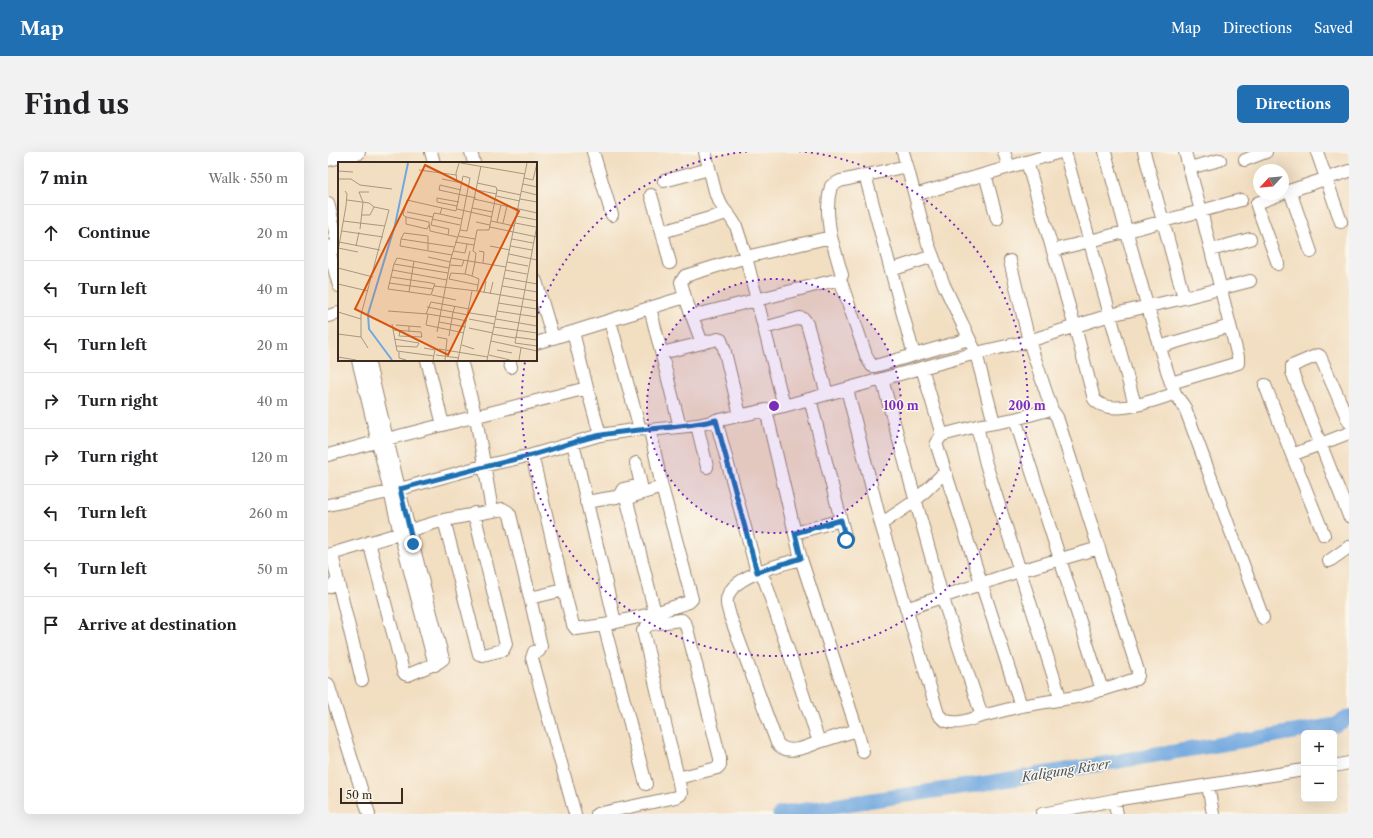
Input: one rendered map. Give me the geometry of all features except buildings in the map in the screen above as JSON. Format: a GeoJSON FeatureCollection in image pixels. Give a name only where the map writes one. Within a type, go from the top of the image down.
{"type":"FeatureCollection","features":[{"type":"Feature","properties":{"kind":"main road"},"geometry":{"type":"LineString","coordinates":[[328,158],[357,152]]}},
{"type":"Feature","properties":{"kind":"street"},"geometry":{"type":"LineString","coordinates":[[431,152],[434,162]]}},
{"type":"Feature","properties":{"kind":"street"},"geometry":{"type":"LineString","coordinates":[[471,152],[474,162]]}},
{"type":"Feature","properties":{"kind":"street"},"geometry":{"type":"LineString","coordinates":[[593,152],[612,215]]}},
{"type":"Feature","properties":{"kind":"street"},"geometry":{"type":"LineString","coordinates":[[705,152],[716,195],[736,226],[746,257],[784,406]]}},
{"type":"Feature","properties":{"kind":"street"},"geometry":{"type":"LineString","coordinates":[[903,152],[926,241],[976,353],[994,423]]}},
{"type":"Feature","properties":{"kind":"street"},"geometry":{"type":"LineString","coordinates":[[1004,152],[1009,167]]}},
{"type":"Feature","properties":{"kind":"street"},"geometry":{"type":"LineString","coordinates":[[915,195],[1060,152]]}},
{"type":"Feature","properties":{"kind":"street"},"geometry":{"type":"LineString","coordinates":[[1065,152],[1135,405]]}},
{"type":"Feature","properties":{"kind":"street"},"geometry":{"type":"LineString","coordinates":[[1105,152],[1146,306],[1159,347],[1173,388],[1185,408],[1263,618]]}},
{"type":"Feature","properties":{"kind":"street"},"geometry":{"type":"LineString","coordinates":[[1144,152],[1184,298]]}},
{"type":"Feature","properties":{"kind":"street"},"geometry":{"type":"LineString","coordinates":[[1027,162],[1095,401],[1108,406],[1120,408],[1135,405],[1173,388],[1238,363],[1238,357],[1185,152]]}},
{"type":"Feature","properties":{"kind":"street"},"geometry":{"type":"LineString","coordinates":[[1245,160],[1266,152]]}},
{"type":"Feature","properties":{"kind":"street"},"geometry":{"type":"LineString","coordinates":[[1317,152],[1341,222]]}},
{"type":"Feature","properties":{"kind":"street"},"geometry":{"type":"LineString","coordinates":[[1189,168],[1220,160]]}},
{"type":"Feature","properties":{"kind":"street"},"geometry":{"type":"LineString","coordinates":[[907,166],[840,181],[831,186],[827,203],[827,216],[831,237],[842,275],[840,278],[867,358],[872,366],[875,366],[914,356],[969,338]]}},
{"type":"Feature","properties":{"kind":"street"},"geometry":{"type":"LineString","coordinates":[[664,181],[709,169]]}},
{"type":"Feature","properties":{"kind":"street"},"geometry":{"type":"LineString","coordinates":[[1289,192],[1349,171]]}},
{"type":"Feature","properties":{"kind":"street"},"geometry":{"type":"LineString","coordinates":[[985,174],[997,219]]}},
{"type":"Feature","properties":{"kind":"street"},"geometry":{"type":"LineString","coordinates":[[865,175],[914,356]]}},
{"type":"Feature","properties":{"kind":"street"},"geometry":{"type":"LineString","coordinates":[[651,195],[670,262]]}},
{"type":"Feature","properties":{"kind":"street"},"geometry":{"type":"LineString","coordinates":[[1053,250],[1090,242],[1241,200]]}},
{"type":"Feature","properties":{"kind":"street"},"geometry":{"type":"LineString","coordinates":[[1265,200],[1257,203],[1278,264]]}},
{"type":"Feature","properties":{"kind":"street"},"geometry":{"type":"LineString","coordinates":[[1288,200],[1311,252]]}},
{"type":"Feature","properties":{"kind":"street"},"geometry":{"type":"LineString","coordinates":[[328,203],[337,229]]}},
{"type":"Feature","properties":{"kind":"street"},"geometry":{"type":"LineString","coordinates":[[662,232],[727,212]]}},
{"type":"Feature","properties":{"kind":"street"},"geometry":{"type":"LineString","coordinates":[[702,343],[681,282],[685,276],[746,257],[831,237]]}},
{"type":"Feature","properties":{"kind":"street"},"geometry":{"type":"LineString","coordinates":[[1211,250],[1250,239]]}},
{"type":"Feature","properties":{"kind":"street"},"geometry":{"type":"LineString","coordinates":[[328,246],[338,282]]}},
{"type":"Feature","properties":{"kind":"street"},"geometry":{"type":"LineString","coordinates":[[891,270],[933,256]]}},
{"type":"Feature","properties":{"kind":"street"},"geometry":{"type":"LineString","coordinates":[[847,389],[881,524],[938,714],[942,719],[952,723],[1021,706],[1082,696],[1136,679],[1138,674],[1057,417],[1052,410],[1029,341],[1010,261]]}},
{"type":"Feature","properties":{"kind":"street"},"geometry":{"type":"LineString","coordinates":[[692,316],[840,278]]}},
{"type":"Feature","properties":{"kind":"street"},"geometry":{"type":"LineString","coordinates":[[328,505],[532,455],[600,435],[645,429],[697,425],[784,406],[976,353],[1029,341],[1110,315],[1250,281]]}},
{"type":"Feature","properties":{"kind":"street"},"geometry":{"type":"LineString","coordinates":[[537,284],[553,338]]}},
{"type":"Feature","properties":{"kind":"street"},"geometry":{"type":"LineString","coordinates":[[537,343],[685,297]]}},
{"type":"Feature","properties":{"kind":"street"},"geometry":{"type":"LineString","coordinates":[[650,308],[680,427]]}},
{"type":"Feature","properties":{"kind":"street"},"geometry":{"type":"LineString","coordinates":[[328,316],[338,313]]}},
{"type":"Feature","properties":{"kind":"street"},"geometry":{"type":"LineString","coordinates":[[764,328],[804,318],[827,394]]}},
{"type":"Feature","properties":{"kind":"street"},"geometry":{"type":"LineString","coordinates":[[597,814],[680,795],[681,790],[643,631],[656,618],[689,602],[692,596],[645,429],[610,321]]}},
{"type":"Feature","properties":{"kind":"street"},"geometry":{"type":"LineString","coordinates":[[1159,347],[1230,326]]}},
{"type":"Feature","properties":{"kind":"street"},"geometry":{"type":"LineString","coordinates":[[573,332],[600,435]]}},
{"type":"Feature","properties":{"kind":"street"},"geometry":{"type":"LineString","coordinates":[[662,353],[718,339],[721,340],[740,415]]}},
{"type":"Feature","properties":{"kind":"street"},"geometry":{"type":"LineString","coordinates":[[1349,422],[1320,356],[1291,367],[1320,445],[1346,497],[1349,516]]}},
{"type":"Feature","properties":{"kind":"street"},"geometry":{"type":"LineString","coordinates":[[358,361],[373,400]]}},
{"type":"Feature","properties":{"kind":"street"},"geometry":{"type":"LineString","coordinates":[[368,361],[373,400],[404,532],[443,659],[435,665],[408,675],[403,671],[369,542]]}},
{"type":"Feature","properties":{"kind":"street"},"geometry":{"type":"LineString","coordinates":[[427,361],[443,425]]}},
{"type":"Feature","properties":{"kind":"street"},"geometry":{"type":"LineString","coordinates":[[461,361],[476,418],[483,466],[492,510]]}},
{"type":"Feature","properties":{"kind":"street"},"geometry":{"type":"LineString","coordinates":[[922,368],[942,435]]}},
{"type":"Feature","properties":{"kind":"street"},"geometry":{"type":"LineString","coordinates":[[882,379],[942,596],[982,716]]}},
{"type":"Feature","properties":{"kind":"street"},"geometry":{"type":"LineString","coordinates":[[1265,385],[1324,535]]}},
{"type":"Feature","properties":{"kind":"street"},"geometry":{"type":"LineString","coordinates":[[328,454],[476,418],[587,388]]}},
{"type":"Feature","properties":{"kind":"street"},"geometry":{"type":"LineString","coordinates":[[810,399],[846,540]]}},
{"type":"Feature","properties":{"kind":"street"},"geometry":{"type":"LineString","coordinates":[[766,410],[801,558],[863,752]]}},
{"type":"Feature","properties":{"kind":"street"},"geometry":{"type":"LineString","coordinates":[[1021,706],[936,443],[942,435],[1052,410]]}},
{"type":"Feature","properties":{"kind":"street"},"geometry":{"type":"LineString","coordinates":[[1015,419],[1102,690]]}},
{"type":"Feature","properties":{"kind":"street"},"geometry":{"type":"LineString","coordinates":[[716,420],[757,572],[765,581],[819,742]]}},
{"type":"Feature","properties":{"kind":"street"},"geometry":{"type":"LineString","coordinates":[[697,425],[707,467]]}},
{"type":"Feature","properties":{"kind":"street"},"geometry":{"type":"LineString","coordinates":[[977,426],[986,464],[1061,700]]}},
{"type":"Feature","properties":{"kind":"street"},"geometry":{"type":"LineString","coordinates":[[1292,455],[1349,433]]}},
{"type":"Feature","properties":{"kind":"street"},"geometry":{"type":"LineString","coordinates":[[573,443],[610,624],[646,784]]}},
{"type":"Feature","properties":{"kind":"street"},"geometry":{"type":"LineString","coordinates":[[532,455],[564,590],[573,625],[576,629],[656,618],[682,620],[686,625],[720,758],[720,765],[717,768],[678,778]]}},
{"type":"Feature","properties":{"kind":"street"},"geometry":{"type":"LineString","coordinates":[[586,502],[616,496],[623,490],[640,485],[636,463]]}},
{"type":"Feature","properties":{"kind":"street"},"geometry":{"type":"LineString","coordinates":[[881,524],[915,501],[945,472]]}},
{"type":"Feature","properties":{"kind":"street"},"geometry":{"type":"LineString","coordinates":[[656,618],[627,501],[634,496],[662,487]]}},
{"type":"Feature","properties":{"kind":"street"},"geometry":{"type":"LineString","coordinates":[[620,494],[634,496]]}},
{"type":"Feature","properties":{"kind":"street"},"geometry":{"type":"LineString","coordinates":[[362,680],[333,585],[330,555],[444,520],[492,510],[503,509],[508,512],[542,646],[534,652],[532,658],[575,814]]}},
{"type":"Feature","properties":{"kind":"street"},"geometry":{"type":"LineString","coordinates":[[444,520],[478,654],[483,655],[503,650],[506,644],[474,513]]}},
{"type":"Feature","properties":{"kind":"street"},"geometry":{"type":"LineString","coordinates":[[795,533],[841,520]]}},
{"type":"Feature","properties":{"kind":"street"},"geometry":{"type":"LineString","coordinates":[[1329,561],[1349,547]]}},
{"type":"Feature","properties":{"kind":"street"},"geometry":{"type":"LineString","coordinates":[[906,609],[981,583],[1098,548]]}},
{"type":"Feature","properties":{"kind":"street"},"geometry":{"type":"LineString","coordinates":[[801,558],[757,572],[735,586],[730,592],[727,600],[730,616],[777,743],[780,747],[787,750],[804,747],[857,730]]}},
{"type":"Feature","properties":{"kind":"street"},"geometry":{"type":"LineString","coordinates":[[530,598],[564,590]]}},
{"type":"Feature","properties":{"kind":"street"},"geometry":{"type":"LineString","coordinates":[[328,684],[369,814]]}},
{"type":"Feature","properties":{"kind":"street"},"geometry":{"type":"LineString","coordinates":[[1337,765],[1349,763]]}},
{"type":"Feature","properties":{"kind":"street"},"geometry":{"type":"LineString","coordinates":[[1042,814],[1103,808],[1114,800],[1301,770]]}},
{"type":"Feature","properties":{"kind":"street"},"geometry":{"type":"LineString","coordinates":[[1208,786],[1213,814]]}},
{"type":"Feature","properties":{"kind":"street"},"geometry":{"type":"LineString","coordinates":[[1114,800],[1117,814]]}},
{"type":"Feature","properties":{"kind":"waterway","name":"Kaligung River"},"geometry":{"type":"LineString","coordinates":[[780,814],[993,782],[1336,725],[1349,717]]}},
{"type":"Feature","properties":{"kind":"route"},"geometry":{"type":"LineString","coordinates":[[413,544],[400,489],[483,466],[532,455],[600,435],[640,429],[650,430],[697,425],[716,420],[757,572],[801,558],[795,533],[841,520],[846,540]]}}]}
